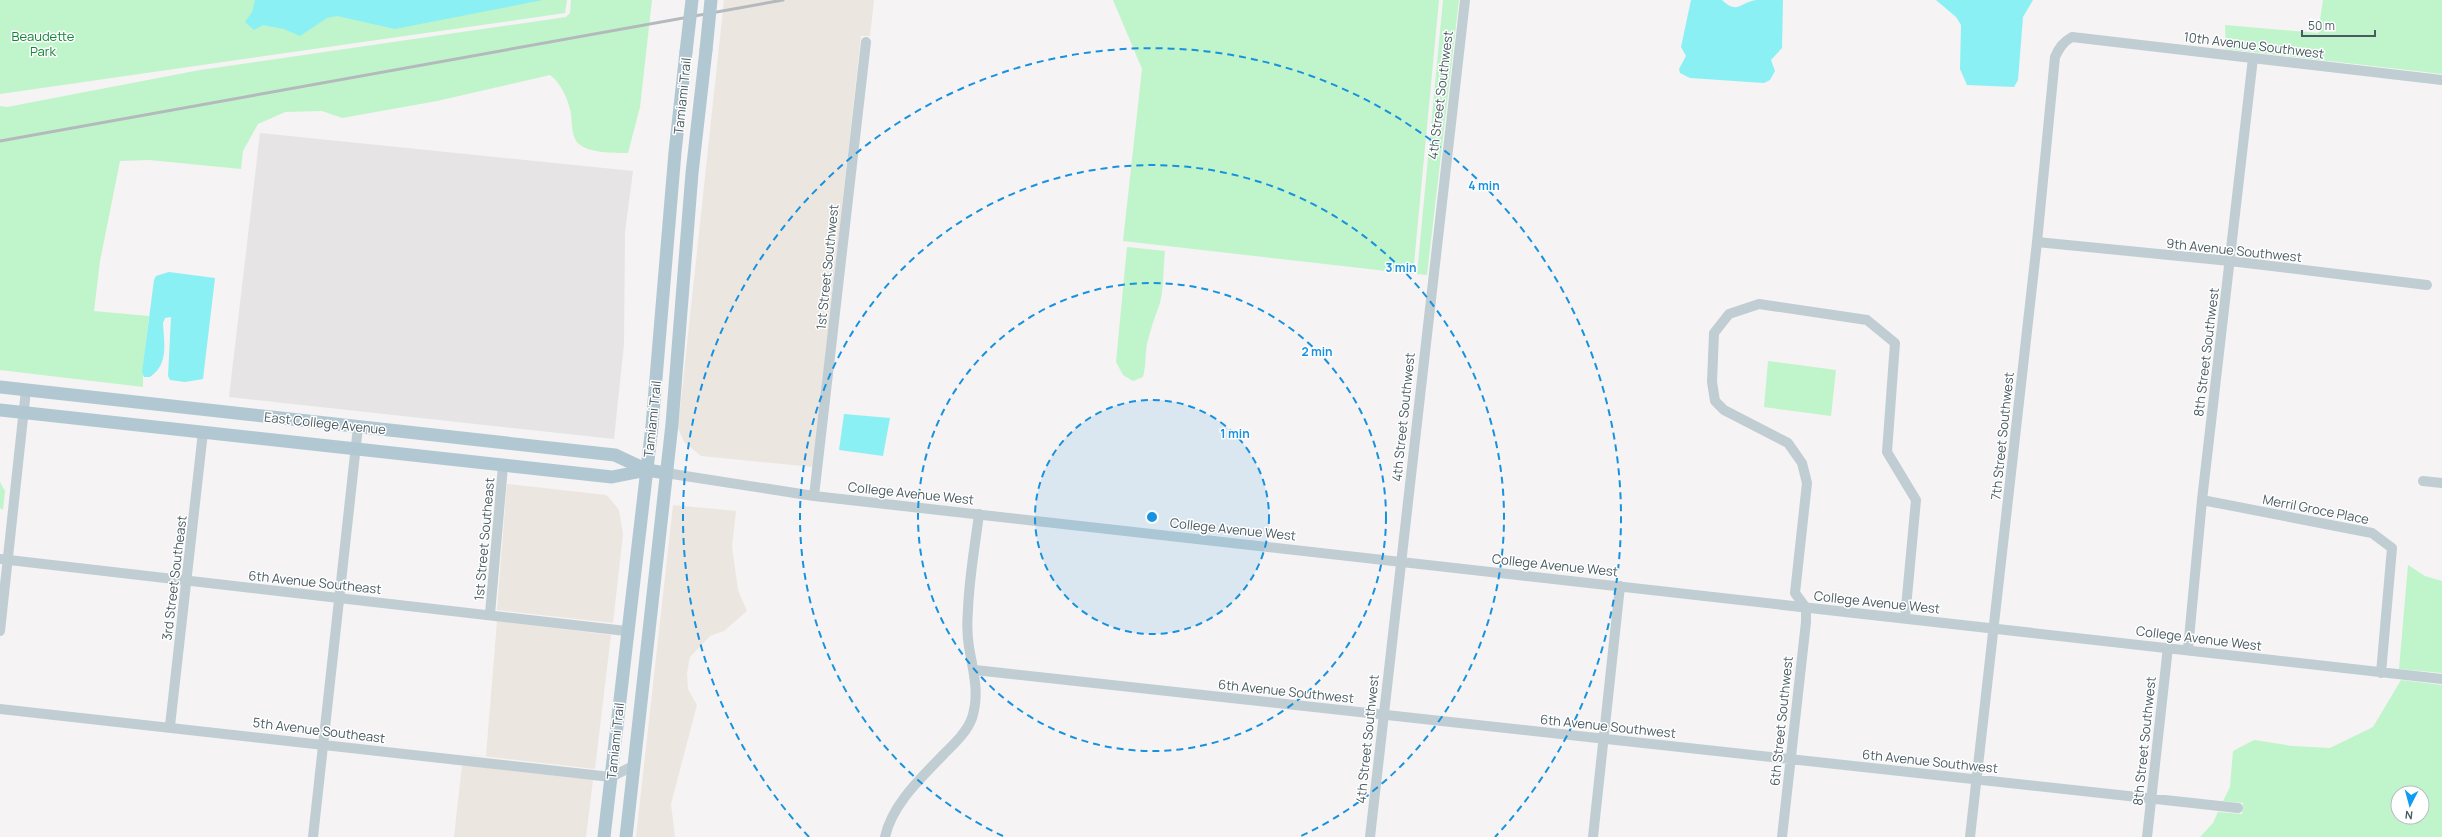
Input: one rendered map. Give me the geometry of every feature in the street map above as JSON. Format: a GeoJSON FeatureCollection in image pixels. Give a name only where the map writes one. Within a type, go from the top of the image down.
{"type":"FeatureCollection","features":[{"type":"Feature","properties":{"kind":"main road","name":"Tamiami Trail"},"geometry":{"type":"LineString","coordinates":[[604,837],[626,631],[647,470],[692,0]]}},
{"type":"Feature","properties":{"kind":"main road","name":"Tamiami Trail"},"geometry":{"type":"LineString","coordinates":[[626,837],[666,473],[711,0]]}},
{"type":"Feature","properties":{"kind":"main road","name":"East College Avenue"},"geometry":{"type":"LineString","coordinates":[[0,387],[615,455],[647,470],[666,473]]}},
{"type":"Feature","properties":{"kind":"main road","name":"East College Avenue"},"geometry":{"type":"LineString","coordinates":[[0,410],[612,477],[647,470]]}},
{"type":"Feature","properties":{"kind":"main road"},"geometry":{"type":"LineString","coordinates":[[626,631],[634,634],[646,656]]}},
{"type":"Feature","properties":{"kind":"street","name":"4th Street Southwest"},"geometry":{"type":"LineString","coordinates":[[1370,837],[1464,0]]}},
{"type":"Feature","properties":{"kind":"street","name":"10th Avenue Southwest"},"geometry":{"type":"LineString","coordinates":[[2064,41],[2072,37],[2442,80]]}},
{"type":"Feature","properties":{"kind":"street","name":"7th Street Southwest"},"geometry":{"type":"LineString","coordinates":[[1970,837],[2037,242],[2055,57],[2064,41]]}},
{"type":"Feature","properties":{"kind":"street","name":"1st Street Southwest"},"geometry":{"type":"LineString","coordinates":[[814,496],[866,42]]}},
{"type":"Feature","properties":{"kind":"street","name":"8th Street Southwest"},"geometry":{"type":"LineString","coordinates":[[2188,649],[2202,500],[2253,58]]}},
{"type":"Feature","properties":{"kind":"street","name":"9th Avenue Southwest"},"geometry":{"type":"LineString","coordinates":[[2037,242],[2230,262],[2427,285]]}},
{"type":"Feature","properties":{"kind":"street"},"geometry":{"type":"LineString","coordinates":[[1806,608],[1796,593],[1807,483],[1802,464],[1788,443],[1724,410],[1715,401],[1712,382],[1714,333],[1729,314],[1759,304],[1867,320],[1895,343],[1888,452],[1916,500],[1905,618]]}},
{"type":"Feature","properties":{"kind":"street"},"geometry":{"type":"LineString","coordinates":[[0,631],[4,560],[26,390]]}},
{"type":"Feature","properties":{"kind":"street"},"geometry":{"type":"LineString","coordinates":[[313,837],[358,427]]}},
{"type":"Feature","properties":{"kind":"street","name":"3rd Street Southeast"},"geometry":{"type":"LineString","coordinates":[[170,726],[188,582],[203,432]]}},
{"type":"Feature","properties":{"kind":"street","name":"1st Street Southeast"},"geometry":{"type":"LineString","coordinates":[[490,614],[503,466]]}},
{"type":"Feature","properties":{"kind":"street","name":"College Avenue West"},"geometry":{"type":"LineString","coordinates":[[666,473],[814,496],[1806,608],[2188,649],[2442,679]]}},
{"type":"Feature","properties":{"kind":"street"},"geometry":{"type":"LineString","coordinates":[[2423,481],[2442,483]]}},
{"type":"Feature","properties":{"kind":"street","name":"Merril Groce Place"},"geometry":{"type":"LineString","coordinates":[[2202,500],[2372,533],[2392,548],[2381,673]]}},
{"type":"Feature","properties":{"kind":"street"},"geometry":{"type":"LineString","coordinates":[[885,837],[887,828],[900,805],[919,780],[960,738],[971,719],[976,695],[975,670],[968,646],[968,610],[979,514]]}},
{"type":"Feature","properties":{"kind":"street","name":"6th Avenue Southeast"},"geometry":{"type":"LineString","coordinates":[[4,560],[188,582],[490,614],[626,631]]}},
{"type":"Feature","properties":{"kind":"street"},"geometry":{"type":"LineString","coordinates":[[1593,837],[1620,586]]}},
{"type":"Feature","properties":{"kind":"street","name":"6th Street Southwest"},"geometry":{"type":"LineString","coordinates":[[1782,837],[1806,608]]}},
{"type":"Feature","properties":{"kind":"street","name":"8th Street Southwest"},"geometry":{"type":"LineString","coordinates":[[2147,837],[2168,647]]}},
{"type":"Feature","properties":{"kind":"street","name":"6th Avenue Southwest"},"geometry":{"type":"LineString","coordinates":[[975,670],[2238,808]]}},
{"type":"Feature","properties":{"kind":"street","name":"5th Avenue Southeast"},"geometry":{"type":"LineString","coordinates":[[0,709],[170,726],[611,777]]}},
{"type":"Feature","properties":{"kind":"street"},"geometry":{"type":"LineString","coordinates":[[611,777],[633,766]]}},
{"type":"Feature","properties":{"kind":"shaded area"},"geometry":{"type":"Polygon","coordinates":[[[724,0],[874,0],[870,36],[861,36],[813,467],[701,456],[684,442],[678,428],[724,0]]]}},
{"type":"Feature","properties":{"kind":"shaded area"},"geometry":{"type":"Polygon","coordinates":[[[260,133],[633,171],[625,232],[624,344],[614,439],[229,397],[260,133]]]}},
{"type":"Feature","properties":{"kind":"shaded area"},"geometry":{"type":"Polygon","coordinates":[[[507,484],[606,495],[619,510],[623,534],[613,623],[497,610],[507,484]]]}},
{"type":"Feature","properties":{"kind":"shaded area"},"geometry":{"type":"Polygon","coordinates":[[[673,505],[736,511],[732,547],[738,590],[747,611],[724,631],[710,636],[690,657],[687,673],[688,689],[697,705],[671,804],[675,837],[636,837],[673,505]]]}},
{"type":"Feature","properties":{"kind":"shaded area"},"geometry":{"type":"Polygon","coordinates":[[[497,621],[611,635],[595,769],[464,754],[486,756],[497,621]]]}},
{"type":"Feature","properties":{"kind":"shaded area"},"geometry":{"type":"Polygon","coordinates":[[[462,765],[593,780],[586,837],[454,837],[462,765]]]}},
{"type":"Feature","properties":{"kind":"green space","name":"Beaudette Park"},"geometry":{"type":"Polygon","coordinates":[[[0,0],[567,0],[565,13],[0,94],[0,0]]]}},
{"type":"Feature","properties":{"kind":"green space"},"geometry":{"type":"Polygon","coordinates":[[[571,0],[652,0],[640,107],[628,153],[595,151],[583,147],[576,141],[567,100],[563,90],[550,75],[437,101],[342,118],[322,111],[285,112],[258,124],[243,151],[241,169],[149,160],[120,161],[100,261],[94,311],[149,316],[143,367],[143,387],[0,370],[0,106],[7,107],[200,70],[566,17],[570,13],[571,0]]]}},
{"type":"Feature","properties":{"kind":"green space"},"geometry":{"type":"Polygon","coordinates":[[[1113,0],[1439,0],[1413,274],[1123,241],[1142,69],[1113,0]]]}},
{"type":"Feature","properties":{"kind":"green space"},"geometry":{"type":"Polygon","coordinates":[[[1443,0],[1459,0],[1427,275],[1417,274],[1443,0]]]}},
{"type":"Feature","properties":{"kind":"green space"},"geometry":{"type":"Polygon","coordinates":[[[2323,0],[2442,0],[2442,74],[2226,49],[2225,25],[2318,33],[2323,0]]]}},
{"type":"Feature","properties":{"kind":"green space"},"geometry":{"type":"Polygon","coordinates":[[[1127,247],[1165,251],[1161,300],[1147,344],[1145,369],[1143,377],[1133,381],[1123,375],[1116,362],[1127,247]]]}},
{"type":"Feature","properties":{"kind":"green space"},"geometry":{"type":"Polygon","coordinates":[[[1768,361],[1836,370],[1831,416],[1764,407],[1768,361]]]}},
{"type":"Feature","properties":{"kind":"green space"},"geometry":{"type":"Polygon","coordinates":[[[0,482],[5,491],[3,510],[0,508],[0,482]]]}},
{"type":"Feature","properties":{"kind":"green space"},"geometry":{"type":"Polygon","coordinates":[[[2408,565],[2425,576],[2442,581],[2442,673],[2399,669],[2408,565]]]}},
{"type":"Feature","properties":{"kind":"green space"},"geometry":{"type":"Polygon","coordinates":[[[2401,680],[2442,685],[2442,837],[2200,837],[2213,823],[2218,812],[2242,814],[2243,803],[2223,801],[2230,787],[2233,751],[2254,740],[2292,746],[2330,748],[2373,727],[2401,680]]]}},
{"type":"Feature","properties":{"kind":"water"},"geometry":{"type":"Polygon","coordinates":[[[255,0],[543,0],[395,29],[337,16],[327,18],[300,36],[284,29],[263,25],[254,30],[245,22],[252,12],[255,0]]]}},
{"type":"Feature","properties":{"kind":"water"},"geometry":{"type":"Polygon","coordinates":[[[1691,0],[1722,0],[1732,7],[1735,7],[1756,0],[1783,0],[1782,48],[1771,60],[1775,71],[1770,80],[1764,83],[1690,78],[1680,73],[1679,69],[1686,56],[1681,47],[1691,0]]]}},
{"type":"Feature","properties":{"kind":"water"},"geometry":{"type":"Polygon","coordinates":[[[1936,0],[2033,0],[2023,17],[2018,80],[2014,87],[1967,85],[1960,69],[1961,25],[1956,17],[1936,0]]]}},
{"type":"Feature","properties":{"kind":"water"},"geometry":{"type":"Polygon","coordinates":[[[169,272],[215,278],[203,379],[185,382],[170,380],[168,376],[171,317],[165,318],[163,323],[164,353],[160,366],[150,377],[144,377],[142,372],[154,280],[156,276],[169,272]]]}},
{"type":"Feature","properties":{"kind":"water"},"geometry":{"type":"Polygon","coordinates":[[[844,414],[890,418],[883,456],[839,450],[844,414]]]}},
{"type":"Feature","properties":{"kind":"railway"},"geometry":{"type":"LineString","coordinates":[[0,141],[783,0]]}}]}
